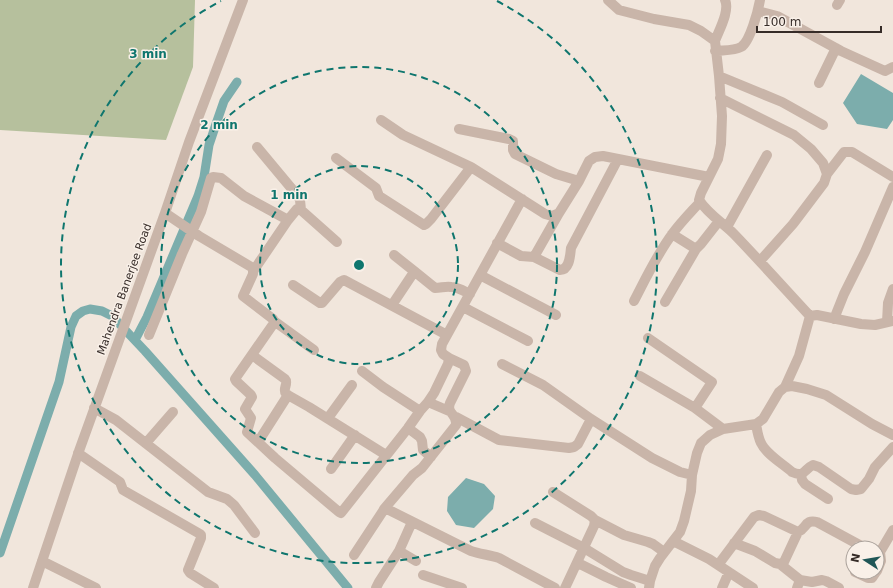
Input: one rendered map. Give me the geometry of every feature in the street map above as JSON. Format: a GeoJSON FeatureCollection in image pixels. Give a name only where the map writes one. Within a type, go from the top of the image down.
{"type":"FeatureCollection","features":[{"type":"Feature","properties":{"kind":"street","name":"Mahendra Banerjee Road"},"geometry":{"type":"LineString","coordinates":[[33,588],[78,453],[165,213],[189,142],[243,0]]}},
{"type":"Feature","properties":{"kind":"street"},"geometry":{"type":"LineString","coordinates":[[608,0],[619,10],[654,19],[689,25],[701,31],[715,46],[734,50],[741,47],[747,40],[758,11],[760,0]]}},
{"type":"Feature","properties":{"kind":"street"},"geometry":{"type":"LineString","coordinates":[[634,301],[672,234],[700,202],[699,200],[701,193],[718,159],[721,144],[722,116],[715,46],[725,17],[727,4],[725,0]]}},
{"type":"Feature","properties":{"kind":"street"},"geometry":{"type":"LineString","coordinates":[[758,11],[777,16],[836,48],[885,71],[893,67]]}},
{"type":"Feature","properties":{"kind":"street"},"geometry":{"type":"LineString","coordinates":[[819,83],[836,48]]}},
{"type":"Feature","properties":{"kind":"street"},"geometry":{"type":"LineString","coordinates":[[719,76],[782,102],[823,125]]}},
{"type":"Feature","properties":{"kind":"street"},"geometry":{"type":"LineString","coordinates":[[720,98],[794,135],[812,149],[823,163],[827,174]]}},
{"type":"Feature","properties":{"kind":"street"},"geometry":{"type":"LineString","coordinates":[[380,120],[403,135],[471,167],[545,214],[552,216],[558,213]]}},
{"type":"Feature","properties":{"kind":"street"},"geometry":{"type":"LineString","coordinates":[[459,129],[509,139],[513,141],[513,150],[515,154],[556,174],[579,181]]}},
{"type":"Feature","properties":{"kind":"street"},"geometry":{"type":"LineString","coordinates":[[257,147],[297,195],[300,200],[301,210]]}},
{"type":"Feature","properties":{"kind":"street"},"geometry":{"type":"LineString","coordinates":[[760,261],[792,224],[824,183],[827,174],[844,152],[852,152],[893,177]]}},
{"type":"Feature","properties":{"kind":"street"},"geometry":{"type":"LineString","coordinates":[[665,302],[696,249],[723,224],[767,155]]}},
{"type":"Feature","properties":{"kind":"street"},"geometry":{"type":"LineString","coordinates":[[534,257],[558,213],[590,162],[595,157],[603,156],[709,177]]}},
{"type":"Feature","properties":{"kind":"street"},"geometry":{"type":"LineString","coordinates":[[336,158],[376,188],[379,196],[420,224],[424,225],[431,219],[471,167]]}},
{"type":"Feature","properties":{"kind":"street"},"geometry":{"type":"LineString","coordinates":[[497,243],[521,256],[534,257],[563,271],[566,269],[569,264],[571,248],[618,159]]}},
{"type":"Feature","properties":{"kind":"street"},"geometry":{"type":"LineString","coordinates":[[149,335],[191,231],[201,212],[210,179],[213,177],[221,178],[244,196],[288,220]]}},
{"type":"Feature","properties":{"kind":"street"},"geometry":{"type":"LineString","coordinates":[[834,319],[893,187]]}},
{"type":"Feature","properties":{"kind":"street"},"geometry":{"type":"LineString","coordinates":[[354,555],[384,509],[410,479],[422,468],[456,425],[457,421],[448,407],[466,371],[464,365],[443,354],[441,350],[442,344],[522,199]]}},
{"type":"Feature","properties":{"kind":"street"},"geometry":{"type":"LineString","coordinates":[[700,202],[760,261],[810,316]]}},
{"type":"Feature","properties":{"kind":"street"},"geometry":{"type":"LineString","coordinates":[[314,350],[243,296],[254,270],[295,210],[301,210],[337,242]]}},
{"type":"Feature","properties":{"kind":"street"},"geometry":{"type":"LineString","coordinates":[[165,213],[254,270]]}},
{"type":"Feature","properties":{"kind":"street"},"geometry":{"type":"LineString","coordinates":[[672,234],[696,249]]}},
{"type":"Feature","properties":{"kind":"street"},"geometry":{"type":"LineString","coordinates":[[394,255],[435,288],[452,287],[470,294]]}},
{"type":"Feature","properties":{"kind":"street"},"geometry":{"type":"LineString","coordinates":[[392,305],[414,271]]}},
{"type":"Feature","properties":{"kind":"street"},"geometry":{"type":"LineString","coordinates":[[480,275],[556,315]]}},
{"type":"Feature","properties":{"kind":"street"},"geometry":{"type":"LineString","coordinates":[[293,285],[322,303],[340,282],[344,280],[447,335]]}},
{"type":"Feature","properties":{"kind":"street"},"geometry":{"type":"LineString","coordinates":[[810,316],[817,315],[861,324],[875,325],[890,322],[888,303],[893,289]]}},
{"type":"Feature","properties":{"kind":"street"},"geometry":{"type":"LineString","coordinates":[[462,307],[528,341]]}},
{"type":"Feature","properties":{"kind":"street"},"geometry":{"type":"LineString","coordinates":[[535,523],[584,548],[623,572],[650,585],[655,566],[680,532],[684,521],[691,491],[692,475],[701,443],[710,435],[723,430],[756,424],[763,419],[779,392],[785,387],[799,356],[810,316]]}},
{"type":"Feature","properties":{"kind":"street"},"geometry":{"type":"LineString","coordinates":[[274,321],[235,379],[252,395],[245,409],[251,418],[247,432],[341,513],[428,402],[448,364],[449,358]]}},
{"type":"Feature","properties":{"kind":"street"},"geometry":{"type":"LineString","coordinates":[[648,338],[712,382],[695,408]]}},
{"type":"Feature","properties":{"kind":"street"},"geometry":{"type":"LineString","coordinates":[[252,355],[285,378],[285,392],[288,395],[328,418],[386,455]]}},
{"type":"Feature","properties":{"kind":"street"},"geometry":{"type":"LineString","coordinates":[[502,364],[543,385],[652,458],[680,472],[692,475]]}},
{"type":"Feature","properties":{"kind":"street"},"geometry":{"type":"LineString","coordinates":[[362,371],[383,387],[420,411]]}},
{"type":"Feature","properties":{"kind":"street"},"geometry":{"type":"LineString","coordinates":[[640,376],[695,408],[723,430]]}},
{"type":"Feature","properties":{"kind":"street"},"geometry":{"type":"LineString","coordinates":[[328,418],[352,385]]}},
{"type":"Feature","properties":{"kind":"street"},"geometry":{"type":"LineString","coordinates":[[785,387],[792,386],[826,395],[872,424],[893,435]]}},
{"type":"Feature","properties":{"kind":"street"},"geometry":{"type":"LineString","coordinates":[[258,442],[288,395]]}},
{"type":"Feature","properties":{"kind":"street"},"geometry":{"type":"LineString","coordinates":[[428,402],[499,440],[569,448],[578,444],[591,418]]}},
{"type":"Feature","properties":{"kind":"street"},"geometry":{"type":"LineString","coordinates":[[94,408],[116,420],[208,492],[222,497],[230,502],[238,509],[255,532]]}},
{"type":"Feature","properties":{"kind":"street"},"geometry":{"type":"LineString","coordinates":[[146,443],[173,412]]}},
{"type":"Feature","properties":{"kind":"street"},"geometry":{"type":"LineString","coordinates":[[756,424],[759,438],[766,450],[792,472],[802,474],[810,466],[814,465],[851,489],[856,490],[861,488],[875,467],[893,446]]}},
{"type":"Feature","properties":{"kind":"street"},"geometry":{"type":"LineString","coordinates":[[408,428],[420,437],[423,450],[430,457]]}},
{"type":"Feature","properties":{"kind":"street"},"geometry":{"type":"LineString","coordinates":[[331,469],[355,435]]}},
{"type":"Feature","properties":{"kind":"street"},"geometry":{"type":"LineString","coordinates":[[78,453],[120,482],[123,490],[200,534],[201,538],[188,570],[190,573],[214,588]]}},
{"type":"Feature","properties":{"kind":"street"},"geometry":{"type":"LineString","coordinates":[[802,474],[802,480],[805,484],[828,499]]}},
{"type":"Feature","properties":{"kind":"street"},"geometry":{"type":"LineString","coordinates":[[553,492],[592,516],[595,520],[624,535],[653,544],[664,552]]}},
{"type":"Feature","properties":{"kind":"street"},"geometry":{"type":"LineString","coordinates":[[384,509],[471,551],[499,558],[556,588]]}},
{"type":"Feature","properties":{"kind":"street"},"geometry":{"type":"LineString","coordinates":[[718,565],[754,517],[759,515],[764,516],[798,532]]}},
{"type":"Feature","properties":{"kind":"street"},"geometry":{"type":"LineString","coordinates":[[565,588],[578,563],[594,526],[595,520]]}},
{"type":"Feature","properties":{"kind":"street"},"geometry":{"type":"LineString","coordinates":[[376,588],[399,551],[412,522]]}},
{"type":"Feature","properties":{"kind":"street"},"geometry":{"type":"LineString","coordinates":[[780,564],[784,562],[798,532],[802,530],[808,522],[817,522],[850,540]]}},
{"type":"Feature","properties":{"kind":"street"},"geometry":{"type":"LineString","coordinates":[[885,543],[893,530]]}},
{"type":"Feature","properties":{"kind":"street"},"geometry":{"type":"LineString","coordinates":[[673,541],[718,565],[753,588]]}},
{"type":"Feature","properties":{"kind":"street"},"geometry":{"type":"LineString","coordinates":[[734,543],[755,551],[775,563],[780,564],[799,584],[822,580],[839,588]]}},
{"type":"Feature","properties":{"kind":"street"},"geometry":{"type":"LineString","coordinates":[[399,551],[416,561]]}},
{"type":"Feature","properties":{"kind":"street"},"geometry":{"type":"LineString","coordinates":[[42,561],[96,588]]}},
{"type":"Feature","properties":{"kind":"street"},"geometry":{"type":"LineString","coordinates":[[578,563],[606,578],[631,588]]}},
{"type":"Feature","properties":{"kind":"street"},"geometry":{"type":"LineString","coordinates":[[722,588],[729,572]]}},
{"type":"Feature","properties":{"kind":"street"},"geometry":{"type":"LineString","coordinates":[[423,575],[462,588]]}},
{"type":"Feature","properties":{"kind":"green space"},"geometry":{"type":"Polygon","coordinates":[[[0,0],[195,0],[193,67],[166,140],[0,130],[0,0]]]}},
{"type":"Feature","properties":{"kind":"water"},"geometry":{"type":"Polygon","coordinates":[[[861,74],[893,93],[893,120],[887,129],[857,124],[843,103],[861,74]]]}},
{"type":"Feature","properties":{"kind":"water"},"geometry":{"type":"Polygon","coordinates":[[[466,478],[484,484],[495,496],[493,509],[474,528],[456,525],[447,511],[448,497],[466,478]]]}},
{"type":"Feature","properties":{"kind":"waterway"},"geometry":{"type":"LineString","coordinates":[[135,340],[147,317],[198,196],[204,177],[209,145],[216,124],[224,101],[237,82]]}},
{"type":"Feature","properties":{"kind":"waterway"},"geometry":{"type":"LineString","coordinates":[[0,553],[59,382],[71,327],[76,316],[83,311],[90,309],[102,311],[112,316],[145,351],[255,475],[348,588]]}}]}
